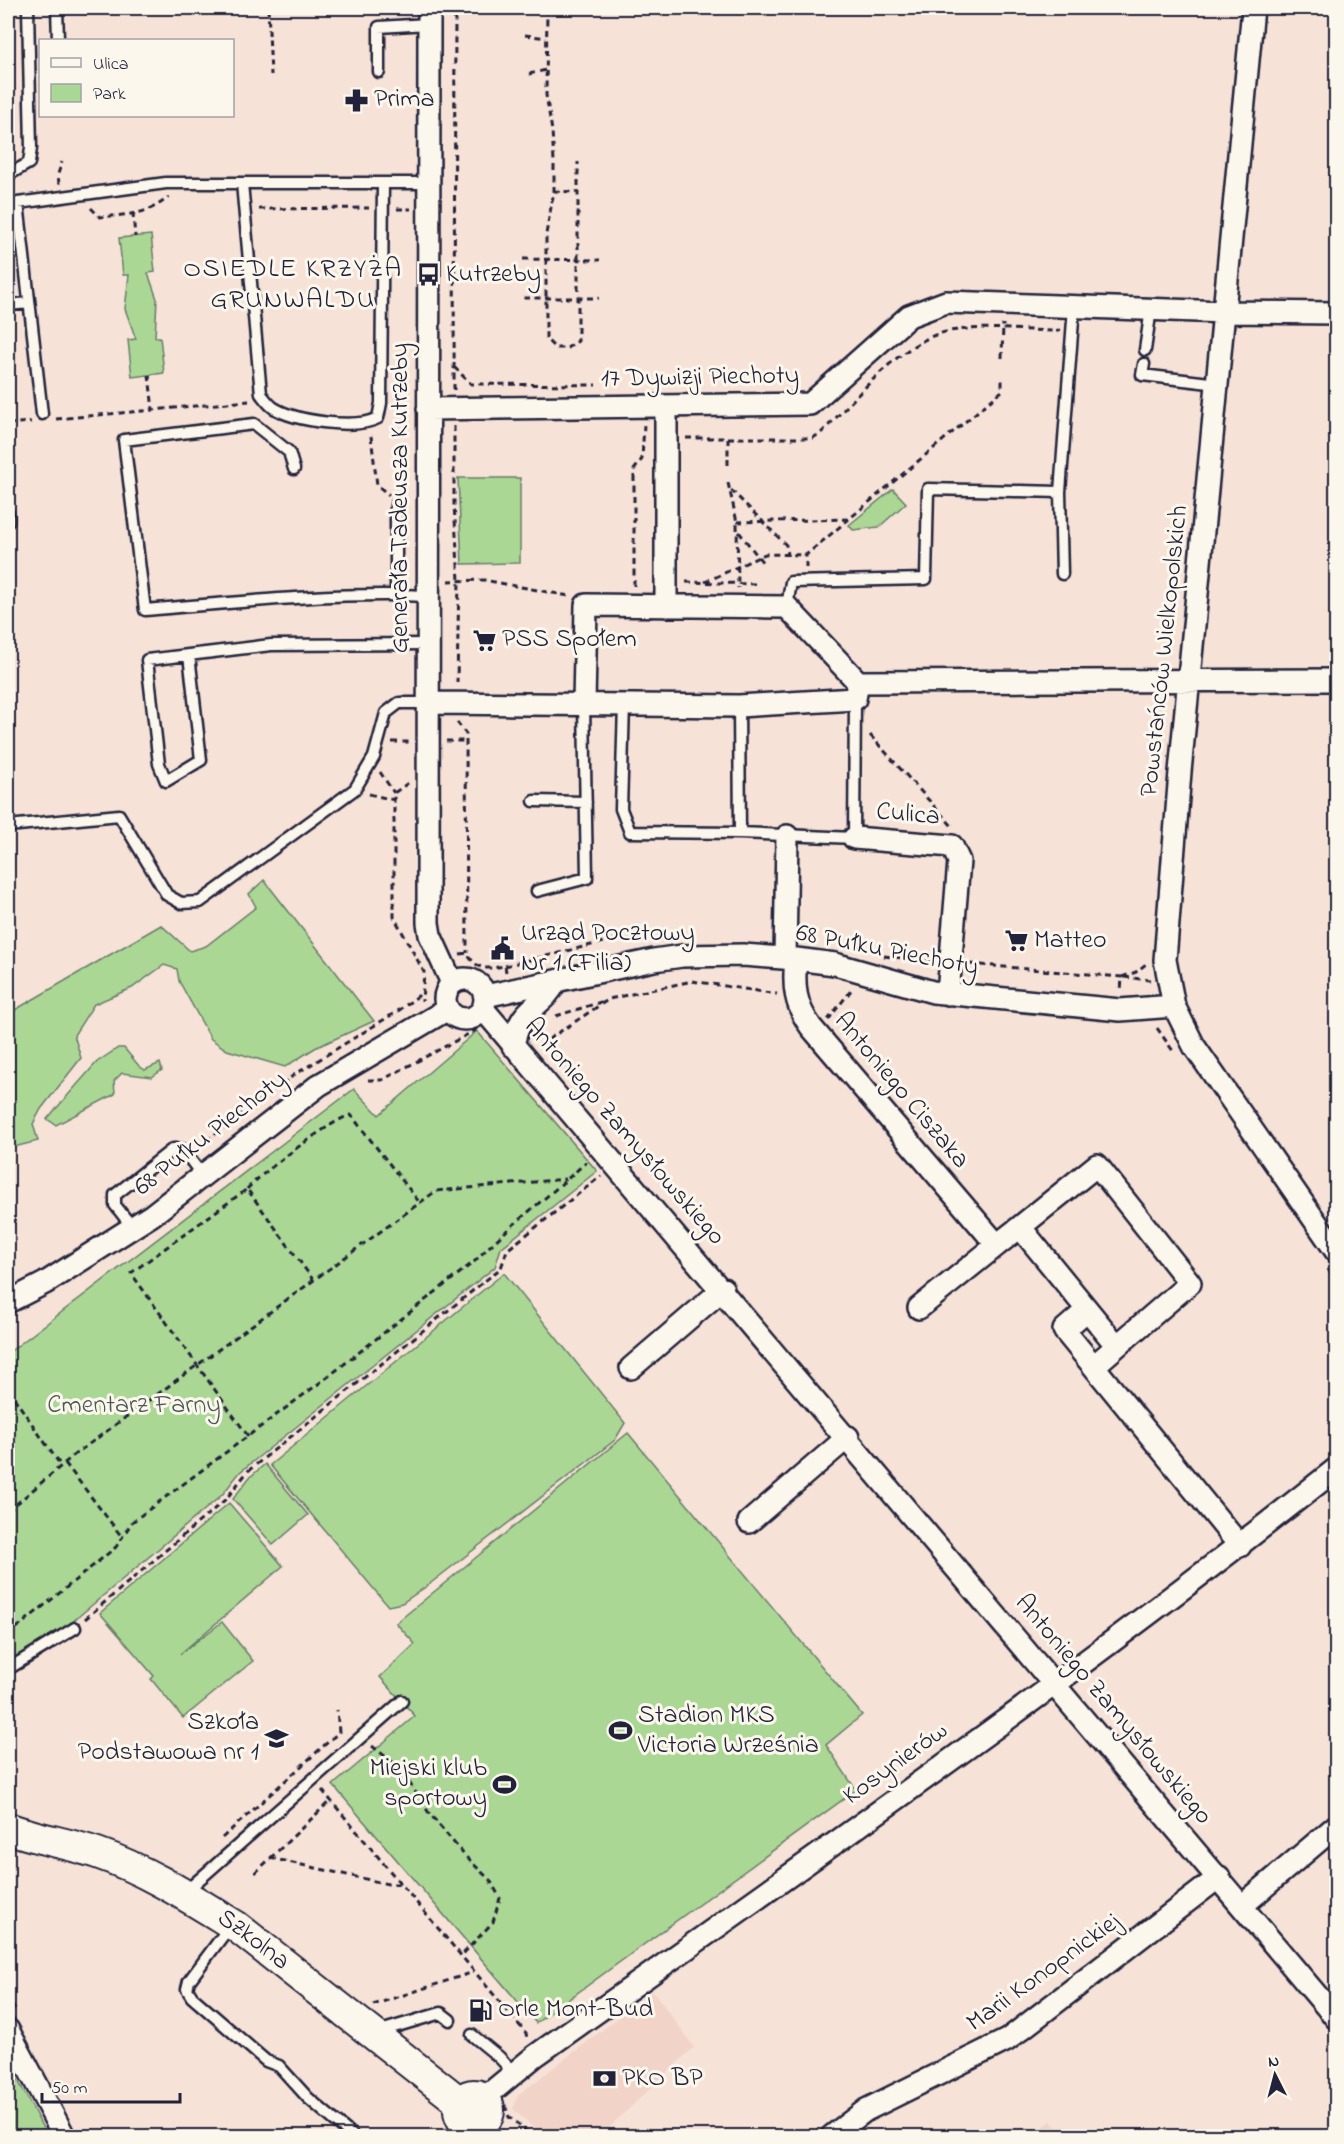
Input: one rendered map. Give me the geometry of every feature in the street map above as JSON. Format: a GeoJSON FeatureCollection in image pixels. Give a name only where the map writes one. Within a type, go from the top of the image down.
{"type":"FeatureCollection","features":[{"type":"Feature","properties":{"kind":"street","name":"Powstańców Wielkopolskich"},"geometry":{"type":"LineString","coordinates":[[1253,8],[1165,942],[1167,978],[1173,1006],[1194,1046],[1336,1251]]}},
{"type":"Feature","properties":{"kind":"street","name":"Generała Tadeusza Kutrzeby"},"geometry":{"type":"LineString","coordinates":[[428,16],[428,923],[430,935],[452,983]]}},
{"type":"Feature","properties":{"kind":"street","name":"17 Dywizji Piechoty"},"geometry":{"type":"LineString","coordinates":[[428,409],[810,404],[909,316],[946,303],[1225,312],[1336,313]]}},
{"type":"Feature","properties":{"kind":"street"},"geometry":{"type":"LineString","coordinates":[[666,407],[666,606]]}},
{"type":"Feature","properties":{"kind":"street"},"geometry":{"type":"LineString","coordinates":[[584,704],[586,605],[788,607],[857,691]]}},
{"type":"Feature","properties":{"kind":"street"},"geometry":{"type":"LineString","coordinates":[[428,703],[739,706],[857,691],[1190,680],[1336,680]]}},
{"type":"Feature","properties":{"kind":"street","name":"Antoniego Ciszaka"},"geometry":{"type":"LineString","coordinates":[[787,836],[790,959],[794,993],[798,1005],[811,1027],[997,1245]]}},
{"type":"Feature","properties":{"kind":"street","name":"Culica"},"geometry":{"type":"LineString","coordinates":[[854,838],[952,846],[959,861],[948,994]]}},
{"type":"Feature","properties":{"kind":"street","name":"68 Pułku Piechoty"},"geometry":{"type":"LineString","coordinates":[[8,1302],[45,1283],[133,1228],[319,1085],[448,1009],[462,1019],[471,1018],[556,981],[682,956],[743,955],[835,964],[911,987],[948,994],[1120,1010],[1173,1006]]}},
{"type":"Feature","properties":{"kind":"street"},"geometry":{"type":"LineString","coordinates":[[448,1009],[445,1000],[446,990],[452,983],[462,979],[472,979],[481,985],[483,1011]]}},
{"type":"Feature","properties":{"kind":"street"},"geometry":{"type":"LineString","coordinates":[[513,1046],[518,1026],[524,1015],[536,1002],[549,994],[556,981]]}},
{"type":"Feature","properties":{"kind":"street","name":"Antoniego Zamysłowskiego"},"geometry":{"type":"LineString","coordinates":[[483,1011],[723,1289],[1336,2018]]}},
{"type":"Feature","properties":{"kind":"street"},"geometry":{"type":"LineString","coordinates":[[919,1308],[1097,1166],[1190,1283],[1094,1366]]}},
{"type":"Feature","properties":{"kind":"street"},"geometry":{"type":"LineString","coordinates":[[1020,1227],[1117,1346]]}},
{"type":"Feature","properties":{"kind":"street"},"geometry":{"type":"LineString","coordinates":[[631,1368],[723,1289]]}},
{"type":"Feature","properties":{"kind":"street"},"geometry":{"type":"LineString","coordinates":[[1087,1310],[1064,1330],[1240,1546]]}},
{"type":"Feature","properties":{"kind":"street"},"geometry":{"type":"LineString","coordinates":[[749,1522],[848,1437]]}},
{"type":"Feature","properties":{"kind":"street","name":"Kosynierów"},"geometry":{"type":"LineString","coordinates":[[488,2112],[513,2072],[1053,1684],[1240,1546],[1336,1469]]}},
{"type":"Feature","properties":{"kind":"street"},"geometry":{"type":"LineString","coordinates":[[1243,1905],[1336,1826]]}},
{"type":"Feature","properties":{"kind":"street","name":"Szkolna"},"geometry":{"type":"LineString","coordinates":[[10,1830],[100,1854],[183,1895],[232,1924],[372,2019],[488,2112]]}},
{"type":"Feature","properties":{"kind":"street","name":"Marii Konopnickiej"},"geometry":{"type":"LineString","coordinates":[[832,2136],[866,2109],[1006,2040],[1219,1877]]}},
{"type":"Feature","properties":{"kind":"street"},"geometry":{"type":"LineString","coordinates":[[11,2021],[64,2136]]}},
{"type":"Feature","properties":{"kind":"lane"},"geometry":{"type":"LineString","coordinates":[[8,175],[29,163],[31,148],[28,8]]}},
{"type":"Feature","properties":{"kind":"lane"},"geometry":{"type":"LineString","coordinates":[[57,8],[58,39]]}},
{"type":"Feature","properties":{"kind":"lane"},"geometry":{"type":"LineString","coordinates":[[379,72],[379,27],[428,16]]}},
{"type":"Feature","properties":{"kind":"lane"},"geometry":{"type":"LineString","coordinates":[[42,414],[18,203],[166,183],[427,183]]}},
{"type":"Feature","properties":{"kind":"lane"},"geometry":{"type":"LineString","coordinates":[[242,183],[261,394],[273,407],[308,421],[370,422],[378,418],[381,403],[382,184]]}},
{"type":"Feature","properties":{"kind":"lane"},"geometry":{"type":"LineString","coordinates":[[8,305],[29,303]]}},
{"type":"Feature","properties":{"kind":"lane"},"geometry":{"type":"LineString","coordinates":[[1062,574],[1060,492],[1074,307]]}},
{"type":"Feature","properties":{"kind":"lane"},"geometry":{"type":"LineString","coordinates":[[1145,350],[1151,309]]}},
{"type":"Feature","properties":{"kind":"lane"},"geometry":{"type":"LineString","coordinates":[[1144,364],[1142,375],[1218,384]]}},
{"type":"Feature","properties":{"kind":"lane"},"geometry":{"type":"LineString","coordinates":[[294,469],[289,452],[254,424],[124,440],[145,610],[276,598],[396,595],[428,589]]}},
{"type":"Feature","properties":{"kind":"lane"},"geometry":{"type":"LineString","coordinates":[[788,607],[791,582],[926,579],[928,489],[1060,492]]}},
{"type":"Feature","properties":{"kind":"lane"},"geometry":{"type":"LineString","coordinates":[[396,505],[396,595]]}},
{"type":"Feature","properties":{"kind":"lane"},"geometry":{"type":"LineString","coordinates":[[8,513],[8,522]]}},
{"type":"Feature","properties":{"kind":"lane"},"geometry":{"type":"LineString","coordinates":[[189,655],[201,760],[166,781],[159,764],[147,660],[270,645],[428,644]]}},
{"type":"Feature","properties":{"kind":"lane"},"geometry":{"type":"LineString","coordinates":[[624,704],[621,809],[630,832],[740,833],[854,838],[857,691]]}},
{"type":"Feature","properties":{"kind":"lane"},"geometry":{"type":"LineString","coordinates":[[8,826],[119,815],[167,895],[181,903],[200,902],[356,789],[370,764],[386,712],[399,703],[428,703]]}},
{"type":"Feature","properties":{"kind":"lane"},"geometry":{"type":"LineString","coordinates":[[537,891],[587,878],[584,704]]}},
{"type":"Feature","properties":{"kind":"lane"},"geometry":{"type":"LineString","coordinates":[[739,706],[740,833]]}},
{"type":"Feature","properties":{"kind":"lane"},"geometry":{"type":"LineString","coordinates":[[534,801],[585,802]]}},
{"type":"Feature","properties":{"kind":"lane"},"geometry":{"type":"LineString","coordinates":[[133,1228],[115,1205],[115,1195],[172,1149],[182,1149],[202,1176]]}},
{"type":"Feature","properties":{"kind":"lane"},"geometry":{"type":"LineString","coordinates":[[8,1669],[75,1628]]}},
{"type":"Feature","properties":{"kind":"lane"},"geometry":{"type":"LineString","coordinates":[[183,1895],[402,1701]]}},
{"type":"Feature","properties":{"kind":"lane"},"geometry":{"type":"LineString","coordinates":[[232,1924],[189,1980],[187,1989],[192,1997],[266,2061],[279,2066],[308,2098],[353,2136]]}},
{"type":"Feature","properties":{"kind":"lane"},"geometry":{"type":"LineString","coordinates":[[372,2019],[441,2013],[450,2020]]}},
{"type":"Feature","properties":{"kind":"lane"},"geometry":{"type":"LineString","coordinates":[[472,2036],[499,2056],[513,2072]]}},
{"type":"Feature","properties":{"kind":"path"},"geometry":{"type":"LineString","coordinates":[[268,8],[271,75]]}},
{"type":"Feature","properties":{"kind":"path"},"geometry":{"type":"LineString","coordinates":[[455,8],[454,505],[459,580],[456,720],[466,734],[467,953]]}},
{"type":"Feature","properties":{"kind":"path"},"geometry":{"type":"LineString","coordinates":[[547,8],[546,95],[552,131],[554,191],[546,234],[546,339],[555,348],[567,348],[578,341],[578,162]]}},
{"type":"Feature","properties":{"kind":"path"},"geometry":{"type":"LineString","coordinates":[[525,35],[546,38]]}},
{"type":"Feature","properties":{"kind":"path"},"geometry":{"type":"LineString","coordinates":[[529,74],[546,70]]}},
{"type":"Feature","properties":{"kind":"path"},"geometry":{"type":"LineString","coordinates":[[554,191],[578,192]]}},
{"type":"Feature","properties":{"kind":"path"},"geometry":{"type":"LineString","coordinates":[[88,205],[100,217],[152,211],[170,196]]}},
{"type":"Feature","properties":{"kind":"path"},"geometry":{"type":"LineString","coordinates":[[244,212],[416,209]]}},
{"type":"Feature","properties":{"kind":"path"},"geometry":{"type":"LineString","coordinates":[[133,213],[135,237]]}},
{"type":"Feature","properties":{"kind":"path"},"geometry":{"type":"LineString","coordinates":[[523,259],[600,260]]}},
{"type":"Feature","properties":{"kind":"path"},"geometry":{"type":"LineString","coordinates":[[524,298],[599,298]]}},
{"type":"Feature","properties":{"kind":"path"},"geometry":{"type":"LineString","coordinates":[[1002,358],[1004,304]]}},
{"type":"Feature","properties":{"kind":"path"},"geometry":{"type":"LineString","coordinates":[[666,438],[813,438],[822,432],[898,357],[949,331],[1072,331]]}},
{"type":"Feature","properties":{"kind":"path"},"geometry":{"type":"LineString","coordinates":[[454,366],[471,384],[608,385]]}},
{"type":"Feature","properties":{"kind":"path"},"geometry":{"type":"LineString","coordinates":[[149,375],[153,410]]}},
{"type":"Feature","properties":{"kind":"path"},"geometry":{"type":"LineString","coordinates":[[704,582],[772,553],[806,555],[1002,391],[1002,380]]}},
{"type":"Feature","properties":{"kind":"path"},"geometry":{"type":"LineString","coordinates":[[52,420],[251,401],[261,394]]}},
{"type":"Feature","properties":{"kind":"path"},"geometry":{"type":"LineString","coordinates":[[634,589],[634,470],[642,459],[644,407]]}},
{"type":"Feature","properties":{"kind":"path"},"geometry":{"type":"LineString","coordinates":[[8,424],[31,422]]}},
{"type":"Feature","properties":{"kind":"path"},"geometry":{"type":"LineString","coordinates":[[370,422],[377,485],[388,492],[396,505]]}},
{"type":"Feature","properties":{"kind":"path"},"geometry":{"type":"LineString","coordinates":[[728,438],[728,466]]}},
{"type":"Feature","properties":{"kind":"path"},"geometry":{"type":"LineString","coordinates":[[728,483],[738,531],[738,606]]}},
{"type":"Feature","properties":{"kind":"path"},"geometry":{"type":"LineString","coordinates":[[729,489],[786,545],[788,554]]}},
{"type":"Feature","properties":{"kind":"path"},"geometry":{"type":"LineString","coordinates":[[737,522],[849,519]]}},
{"type":"Feature","properties":{"kind":"path"},"geometry":{"type":"LineString","coordinates":[[738,531],[763,563]]}},
{"type":"Feature","properties":{"kind":"path"},"geometry":{"type":"LineString","coordinates":[[806,555],[806,581]]}},
{"type":"Feature","properties":{"kind":"path"},"geometry":{"type":"LineString","coordinates":[[428,589],[459,580],[484,580],[576,597],[586,605]]}},
{"type":"Feature","properties":{"kind":"path"},"geometry":{"type":"LineString","coordinates":[[666,581],[756,584]]}},
{"type":"Feature","properties":{"kind":"path"},"geometry":{"type":"LineString","coordinates":[[855,723],[862,726],[957,832],[954,851]]}},
{"type":"Feature","properties":{"kind":"path"},"geometry":{"type":"LineString","coordinates":[[370,764],[381,772],[394,793]]}},
{"type":"Feature","properties":{"kind":"path"},"geometry":{"type":"LineString","coordinates":[[356,789],[394,800]]}},
{"type":"Feature","properties":{"kind":"path"},"geometry":{"type":"LineString","coordinates":[[874,955],[938,962]]}},
{"type":"Feature","properties":{"kind":"path"},"geometry":{"type":"LineString","coordinates":[[961,963],[1151,980]]}},
{"type":"Feature","properties":{"kind":"path"},"geometry":{"type":"LineString","coordinates":[[1120,1010],[1122,977]]}},
{"type":"Feature","properties":{"kind":"path"},"geometry":{"type":"LineString","coordinates":[[822,1029],[854,986]]}},
{"type":"Feature","properties":{"kind":"path"},"geometry":{"type":"LineString","coordinates":[[364,1080],[382,1080],[483,1011]]}},
{"type":"Feature","properties":{"kind":"path"},"geometry":{"type":"LineString","coordinates":[[248,1436],[131,1273],[247,1189],[258,1177],[342,1116],[351,1115],[420,1203]]}},
{"type":"Feature","properties":{"kind":"path"},"geometry":{"type":"LineString","coordinates":[[8,1635],[116,1547],[132,1522],[248,1436],[475,1261],[495,1240],[568,1179],[588,1159]]}},
{"type":"Feature","properties":{"kind":"path"},"geometry":{"type":"LineString","coordinates":[[75,1628],[226,1499],[248,1471],[501,1268],[507,1250],[617,1164]]}},
{"type":"Feature","properties":{"kind":"path"},"geometry":{"type":"LineString","coordinates":[[8,1511],[63,1465],[436,1191],[568,1179]]}},
{"type":"Feature","properties":{"kind":"path"},"geometry":{"type":"LineString","coordinates":[[247,1189],[314,1281]]}},
{"type":"Feature","properties":{"kind":"path"},"geometry":{"type":"LineString","coordinates":[[8,1389],[63,1465],[122,1537]]}},
{"type":"Feature","properties":{"kind":"path"},"geometry":{"type":"LineString","coordinates":[[218,1842],[339,1732],[337,1710]]}},
{"type":"Feature","properties":{"kind":"path"},"geometry":{"type":"LineString","coordinates":[[361,1738],[399,1767],[429,1813],[465,1856],[490,1880],[500,1898],[493,1922],[461,1956]]}},
{"type":"Feature","properties":{"kind":"path"},"geometry":{"type":"LineString","coordinates":[[313,1779],[526,2033],[528,2045]]}},
{"type":"Feature","properties":{"kind":"path"},"geometry":{"type":"LineString","coordinates":[[255,1873],[331,1800]]}},
{"type":"Feature","properties":{"kind":"path"},"geometry":{"type":"LineString","coordinates":[[270,1858],[400,1884]]}},
{"type":"Feature","properties":{"kind":"path"},"geometry":{"type":"LineString","coordinates":[[372,2019],[474,1972]]}},
{"type":"Feature","properties":{"kind":"path"},"geometry":{"type":"LineString","coordinates":[[8,1995],[11,2021]]}},
{"type":"Feature","properties":{"kind":"path"},"geometry":{"type":"LineString","coordinates":[[488,2112],[506,2111],[508,2117],[532,2136]]}},
{"type":"Feature","properties":{"kind":"path"},"geometry":{"type":"LineString","coordinates":[[8,2133],[16,2136]]}},
{"type":"Feature","properties":{"kind":"shaded area"},"geometry":{"type":"Polygon","coordinates":[[[653,1991],[694,2047],[600,2136],[543,2136],[513,2109],[518,2095],[653,1991]]]}},
{"type":"Feature","properties":{"kind":"shaded area"},"geometry":{"type":"Polygon","coordinates":[[[1051,2121],[1064,2136],[1032,2136],[1051,2121]]]}},
{"type":"Feature","properties":{"kind":"green space"},"geometry":{"type":"Polygon","coordinates":[[[151,235],[155,272],[148,273],[157,299],[155,337],[160,337],[164,373],[132,377],[128,340],[136,339],[125,309],[129,275],[123,275],[119,238],[151,235]]]}},
{"type":"Feature","properties":{"kind":"green space"},"geometry":{"type":"Polygon","coordinates":[[[458,478],[520,478],[520,563],[462,564],[458,478]]]}},
{"type":"Feature","properties":{"kind":"green space"},"geometry":{"type":"Polygon","coordinates":[[[893,489],[906,503],[879,527],[853,530],[849,525],[893,489]]]}},
{"type":"Feature","properties":{"kind":"green space"},"geometry":{"type":"Polygon","coordinates":[[[264,880],[374,1021],[315,1048],[285,1067],[227,1050],[211,1039],[179,981],[177,969],[164,965],[132,988],[94,1004],[74,1035],[81,1058],[41,1109],[33,1124],[38,1141],[14,1147],[8,1145],[8,1014],[161,925],[190,951],[206,946],[256,907],[249,894],[264,880]]]}},
{"type":"Feature","properties":{"kind":"green space","name":"Cmentarz Farny"},"geometry":{"type":"Polygon","coordinates":[[[477,1031],[597,1171],[501,1248],[495,1267],[240,1472],[222,1495],[65,1628],[8,1663],[8,1353],[354,1089],[379,1115],[477,1031]]]}},
{"type":"Feature","properties":{"kind":"green space"},"geometry":{"type":"Polygon","coordinates":[[[118,1048],[124,1048],[145,1070],[160,1063],[162,1070],[152,1077],[122,1073],[114,1081],[115,1094],[56,1125],[47,1119],[97,1062],[118,1048]]]}},
{"type":"Feature","properties":{"kind":"green space"},"geometry":{"type":"Polygon","coordinates":[[[504,1273],[625,1423],[615,1440],[427,1586],[402,1603],[388,1606],[270,1465],[504,1273]]]}},
{"type":"Feature","properties":{"kind":"green space","name":"Stadion MKS Victoria Września"},"geometry":{"type":"Polygon","coordinates":[[[628,1433],[862,1715],[826,1745],[856,1790],[536,2023],[333,1785],[415,1716],[380,1677],[415,1644],[396,1623],[628,1433]]]}},
{"type":"Feature","properties":{"kind":"green space"},"geometry":{"type":"Polygon","coordinates":[[[265,1464],[308,1515],[273,1545],[233,1499],[249,1478],[265,1464]]]}},
{"type":"Feature","properties":{"kind":"green space"},"geometry":{"type":"Polygon","coordinates":[[[229,1503],[283,1566],[180,1654],[222,1622],[253,1661],[183,1718],[151,1679],[154,1676],[100,1613],[229,1503]]]}},
{"type":"Feature","properties":{"kind":"green space"},"geometry":{"type":"Polygon","coordinates":[[[8,2061],[47,2136],[8,2136],[8,2061]]]}},
{"type":"Feature","properties":{"kind":"place","name":"Prima"},"geometry":{"type":"Point","coordinates":[356,100]}},
{"type":"Feature","properties":{"kind":"place","name":"Kutrzeby"},"geometry":{"type":"Point","coordinates":[428,275]}},
{"type":"Feature","properties":{"kind":"place","name":"PSS Społem"},"geometry":{"type":"Point","coordinates":[484,640]}},
{"type":"Feature","properties":{"kind":"place","name":"Matteo"},"geometry":{"type":"Point","coordinates":[1016,941]}},
{"type":"Feature","properties":{"kind":"place","name":"Urząd Pocztowy Nr 1 (Filia)"},"geometry":{"type":"Point","coordinates":[503,949]}},
{"type":"Feature","properties":{"kind":"place","name":"Stadion MKS Victoria Września"},"geometry":{"type":"Point","coordinates":[620,1731]}},
{"type":"Feature","properties":{"kind":"place","name":"Szkoła Podstawowa nr 1"},"geometry":{"type":"Point","coordinates":[277,1738]}},
{"type":"Feature","properties":{"kind":"place","name":"Miejski klub sportowy"},"geometry":{"type":"Point","coordinates":[505,1784]}},
{"type":"Feature","properties":{"kind":"place","name":"Orle Mont-Bud"},"geometry":{"type":"Point","coordinates":[480,2010]}},
{"type":"Feature","properties":{"kind":"place","name":"PKO BP"},"geometry":{"type":"Point","coordinates":[604,2079]}},
{"type":"Feature","properties":{"kind":"district","name":"OSIEDLE KRZYŻA GRUNWALDU"},"geometry":{"type":"Point","coordinates":[293,284]}}]}
